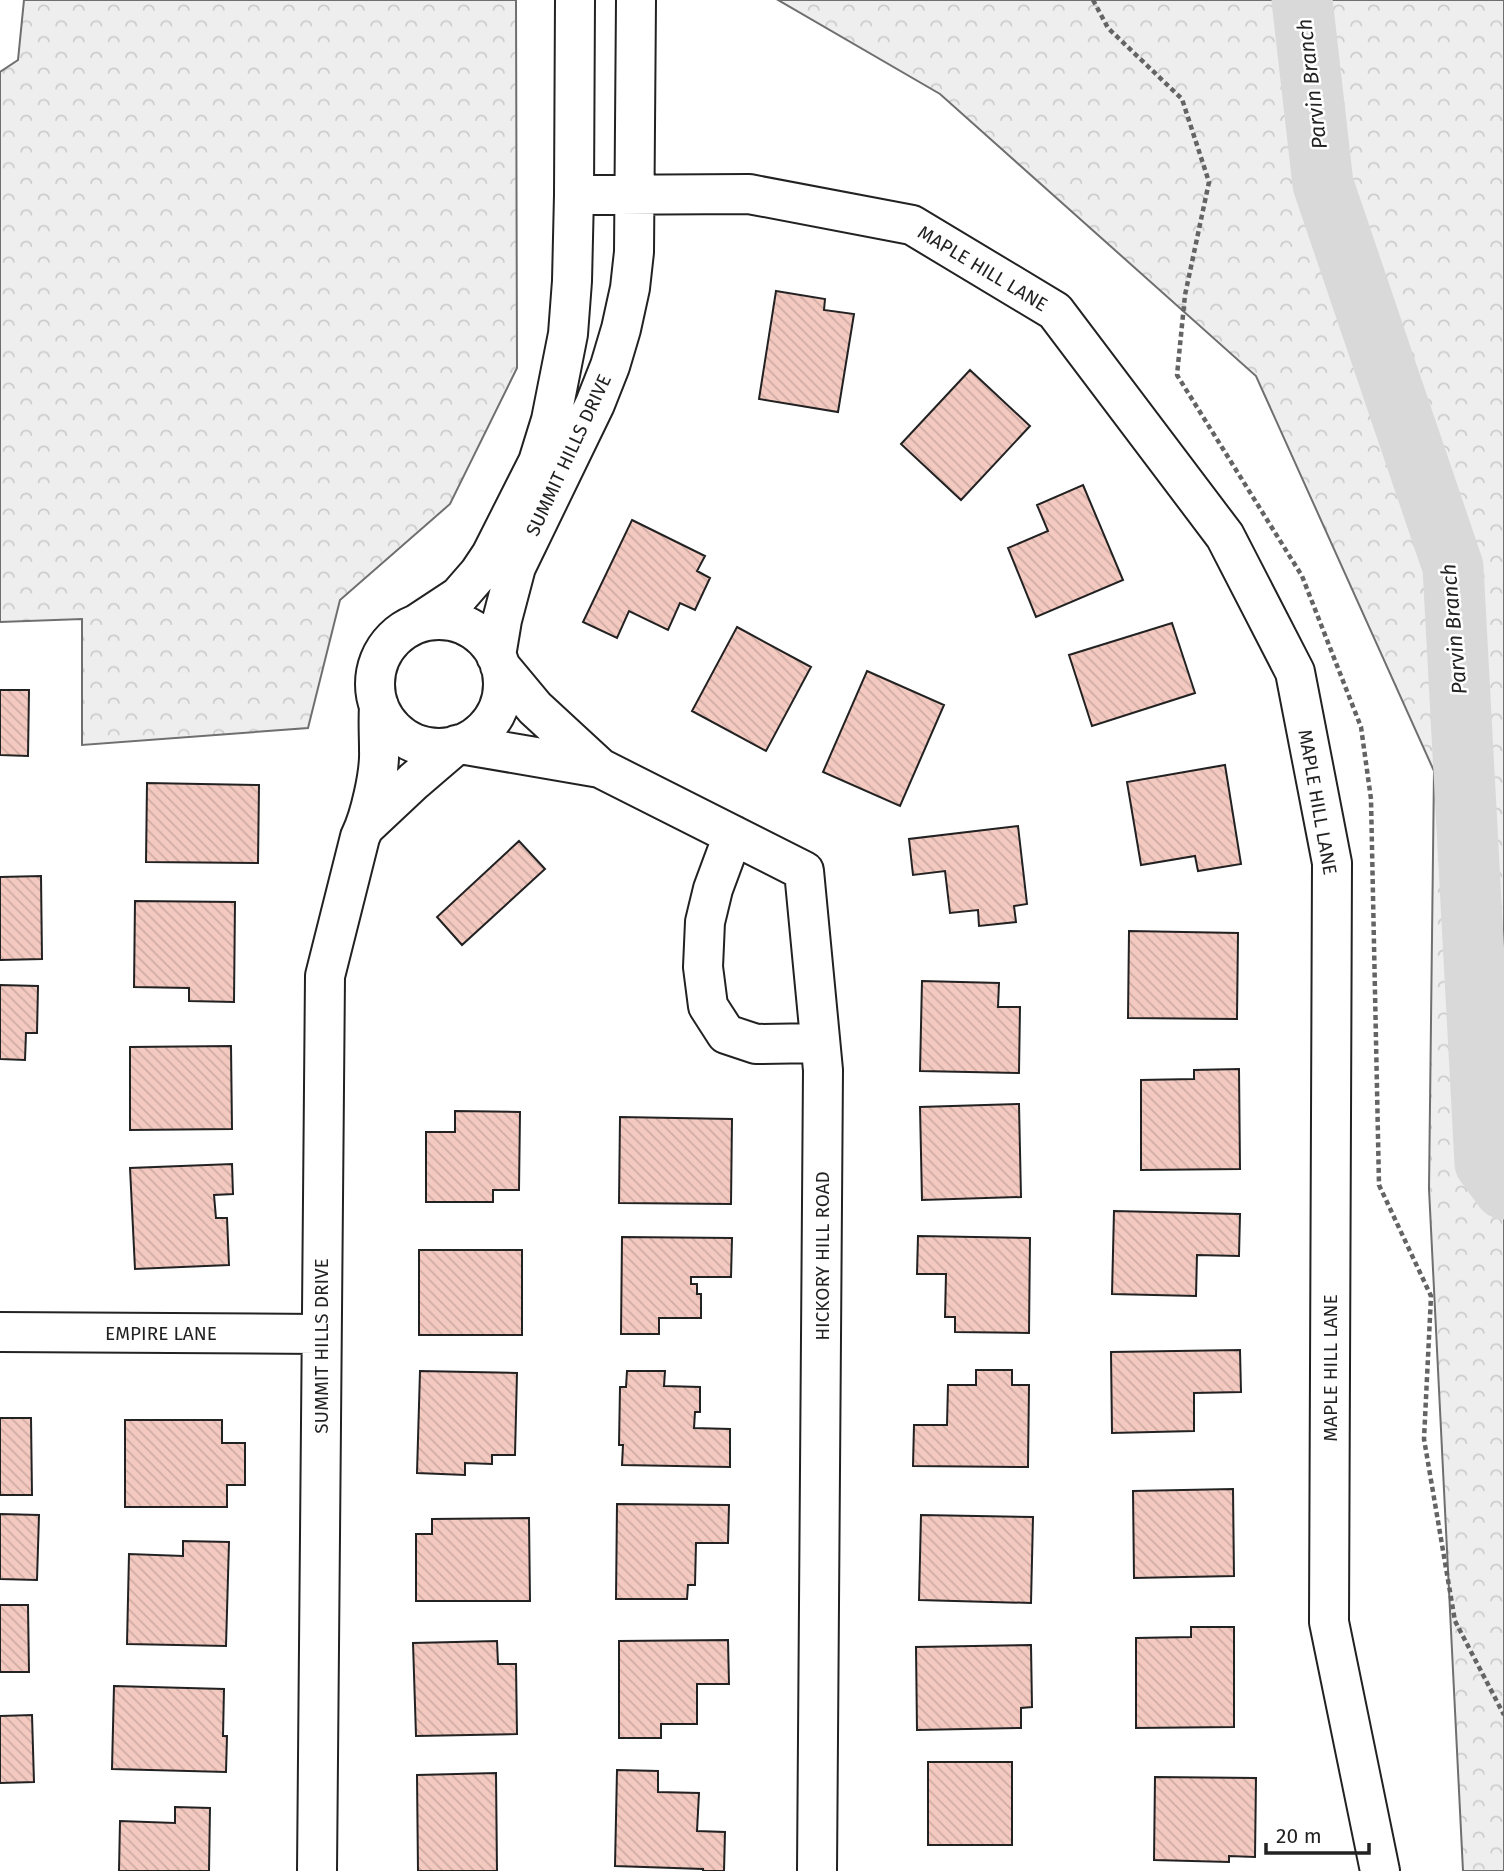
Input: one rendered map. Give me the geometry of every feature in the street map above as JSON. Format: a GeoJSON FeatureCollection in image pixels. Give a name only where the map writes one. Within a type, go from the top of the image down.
{"type":"FeatureCollection","features":[{"type":"Feature","properties":{"kind":"street","name":"SUMMIT HILLS DRIVE"},"geometry":{"type":"LineString","coordinates":[[418,623],[459,596],[491,555],[538,461],[554,410],[569,334],[574,195],[575,0]]}},
{"type":"Feature","properties":{"kind":"street","name":"SUMMIT HILLS DRIVE"},"geometry":{"type":"LineString","coordinates":[[498,661],[502,620],[516,567],[595,404],[610,366],[630,288],[634,252],[636,0]]}},
{"type":"Feature","properties":{"kind":"street","name":"MAPLE HILL LANE"},"geometry":{"type":"LineString","coordinates":[[574,195],[749,194],[912,225],[1055,311],[1225,536],[1295,672],[1332,863],[1329,1622],[1380,1871]]}},
{"type":"Feature","properties":{"kind":"street"},"geometry":{"type":"LineString","coordinates":[[445,620],[462,624],[484,638],[498,661],[503,686],[496,712],[486,727],[458,745],[429,747],[408,740],[390,725],[379,706],[375,679],[380,657],[396,636],[418,623],[445,620]]}},
{"type":"Feature","properties":{"kind":"street","name":"HICKORY HILL ROAD"},"geometry":{"type":"LineString","coordinates":[[498,661],[518,689],[542,715],[600,768],[804,871],[823,1084],[817,1871]]}},
{"type":"Feature","properties":{"kind":"street","name":"SUMMIT HILLS DRIVE"},"geometry":{"type":"LineString","coordinates":[[317,1871],[325,976],[374,791],[379,752],[379,706]]}},
{"type":"Feature","properties":{"kind":"street","name":"SUMMIT HILLS DRIVE"},"geometry":{"type":"LineString","coordinates":[[365,827],[458,745]]}},
{"type":"Feature","properties":{"kind":"street","name":"HICKORY HILL ROAD"},"geometry":{"type":"LineString","coordinates":[[458,745],[600,768]]}},
{"type":"Feature","properties":{"kind":"street"},"geometry":{"type":"LineString","coordinates":[[733,835],[713,888],[705,922],[703,967],[708,1006],[726,1034],[756,1044],[820,1043]]}},
{"type":"Feature","properties":{"kind":"street","name":"EMPIRE LANE"},"geometry":{"type":"LineString","coordinates":[[0,1332],[321,1334]]}},
{"type":"Feature","properties":{"kind":"green space"},"geometry":{"type":"Polygon","coordinates":[[[24,0],[516,0],[517,368],[450,504],[340,600],[308,728],[82,745],[82,619],[0,622],[0,72],[18,60],[24,0]]]}},
{"type":"Feature","properties":{"kind":"green space"},"geometry":{"type":"Polygon","coordinates":[[[778,0],[1504,0],[1504,1871],[1463,1871],[1429,1189],[1434,771],[1256,376],[940,94],[778,0]]]}},
{"type":"Feature","properties":{"kind":"building"},"geometry":{"type":"Polygon","coordinates":[[[776,291],[825,299],[824,310],[854,314],[838,412],[759,399],[776,291]]]}},
{"type":"Feature","properties":{"kind":"building"},"geometry":{"type":"Polygon","coordinates":[[[970,370],[1030,426],[961,500],[901,444],[970,370]]]}},
{"type":"Feature","properties":{"kind":"building"},"geometry":{"type":"Polygon","coordinates":[[[1083,485],[1123,580],[1036,617],[1008,548],[1048,531],[1037,505],[1083,485]]]}},
{"type":"Feature","properties":{"kind":"building"},"geometry":{"type":"Polygon","coordinates":[[[632,520],[705,556],[697,571],[710,578],[695,610],[680,603],[668,630],[629,611],[617,638],[583,622],[632,520]]]}},
{"type":"Feature","properties":{"kind":"building"},"geometry":{"type":"Polygon","coordinates":[[[1172,623],[1195,693],[1092,726],[1069,655],[1172,623]]]}},
{"type":"Feature","properties":{"kind":"building"},"geometry":{"type":"Polygon","coordinates":[[[737,627],[811,667],[766,751],[692,711],[737,627]]]}},
{"type":"Feature","properties":{"kind":"building"},"geometry":{"type":"Polygon","coordinates":[[[867,671],[944,705],[900,806],[823,772],[867,671]]]}},
{"type":"Feature","properties":{"kind":"building"},"geometry":{"type":"Polygon","coordinates":[[[0,690],[29,690],[28,756],[0,755],[0,690]]]}},
{"type":"Feature","properties":{"kind":"building"},"geometry":{"type":"Polygon","coordinates":[[[1225,765],[1241,864],[1198,871],[1195,856],[1141,865],[1127,782],[1225,765]]]}},
{"type":"Feature","properties":{"kind":"building"},"geometry":{"type":"Polygon","coordinates":[[[147,783],[259,785],[258,863],[146,862],[147,783]]]}},
{"type":"Feature","properties":{"kind":"building"},"geometry":{"type":"Polygon","coordinates":[[[1018,826],[1027,904],[1014,906],[1016,922],[979,926],[978,910],[950,913],[945,871],[913,875],[909,839],[1018,826]]]}},
{"type":"Feature","properties":{"kind":"building"},"geometry":{"type":"Polygon","coordinates":[[[519,841],[545,869],[462,945],[437,917],[519,841]]]}},
{"type":"Feature","properties":{"kind":"building"},"geometry":{"type":"Polygon","coordinates":[[[41,876],[42,959],[0,960],[0,877],[41,876]]]}},
{"type":"Feature","properties":{"kind":"building"},"geometry":{"type":"Polygon","coordinates":[[[135,901],[235,902],[234,1002],[189,1001],[189,988],[134,987],[135,901]]]}},
{"type":"Feature","properties":{"kind":"building"},"geometry":{"type":"Polygon","coordinates":[[[1129,931],[1238,933],[1237,1019],[1128,1018],[1129,931]]]}},
{"type":"Feature","properties":{"kind":"building"},"geometry":{"type":"Polygon","coordinates":[[[922,981],[999,983],[998,1007],[1020,1007],[1019,1073],[920,1071],[922,981]]]}},
{"type":"Feature","properties":{"kind":"building"},"geometry":{"type":"Polygon","coordinates":[[[0,985],[38,986],[37,1033],[26,1033],[25,1060],[0,1059],[0,985]]]}},
{"type":"Feature","properties":{"kind":"building"},"geometry":{"type":"Polygon","coordinates":[[[231,1046],[232,1129],[130,1130],[130,1047],[231,1046]]]}},
{"type":"Feature","properties":{"kind":"building"},"geometry":{"type":"Polygon","coordinates":[[[1239,1069],[1240,1169],[1141,1170],[1141,1080],[1194,1079],[1194,1070],[1239,1069]]]}},
{"type":"Feature","properties":{"kind":"building"},"geometry":{"type":"Polygon","coordinates":[[[1019,1104],[1021,1197],[922,1200],[920,1107],[1019,1104]]]}},
{"type":"Feature","properties":{"kind":"building"},"geometry":{"type":"Polygon","coordinates":[[[455,1111],[520,1112],[519,1190],[493,1190],[493,1202],[426,1202],[426,1132],[455,1132],[455,1111]]]}},
{"type":"Feature","properties":{"kind":"building"},"geometry":{"type":"Polygon","coordinates":[[[620,1117],[732,1119],[731,1204],[619,1203],[620,1117]]]}},
{"type":"Feature","properties":{"kind":"building"},"geometry":{"type":"Polygon","coordinates":[[[232,1164],[233,1194],[214,1195],[216,1218],[227,1218],[229,1265],[135,1269],[130,1168],[232,1164]]]}},
{"type":"Feature","properties":{"kind":"building"},"geometry":{"type":"Polygon","coordinates":[[[1114,1211],[1240,1214],[1239,1256],[1197,1255],[1196,1296],[1112,1294],[1114,1211]]]}},
{"type":"Feature","properties":{"kind":"building"},"geometry":{"type":"Polygon","coordinates":[[[918,1236],[1030,1238],[1029,1333],[955,1332],[955,1317],[945,1317],[946,1274],[917,1274],[918,1236]]]}},
{"type":"Feature","properties":{"kind":"building"},"geometry":{"type":"Polygon","coordinates":[[[622,1237],[732,1238],[731,1277],[691,1277],[691,1284],[697,1284],[697,1294],[701,1294],[701,1318],[659,1318],[659,1334],[621,1334],[622,1237]]]}},
{"type":"Feature","properties":{"kind":"building"},"geometry":{"type":"Polygon","coordinates":[[[419,1250],[522,1250],[522,1335],[419,1335],[419,1250]]]}},
{"type":"Feature","properties":{"kind":"building"},"geometry":{"type":"Polygon","coordinates":[[[1240,1350],[1241,1392],[1194,1393],[1194,1431],[1112,1433],[1111,1352],[1240,1350]]]}},
{"type":"Feature","properties":{"kind":"building"},"geometry":{"type":"Polygon","coordinates":[[[976,1370],[1012,1370],[1012,1385],[1029,1385],[1028,1467],[913,1466],[914,1425],[947,1425],[948,1385],[976,1385],[976,1370]]]}},
{"type":"Feature","properties":{"kind":"building"},"geometry":{"type":"Polygon","coordinates":[[[420,1371],[517,1373],[515,1455],[492,1455],[492,1464],[465,1463],[465,1475],[417,1473],[420,1371]]]}},
{"type":"Feature","properties":{"kind":"building"},"geometry":{"type":"Polygon","coordinates":[[[627,1371],[665,1371],[664,1386],[700,1387],[700,1412],[695,1412],[694,1428],[730,1429],[730,1467],[622,1465],[623,1445],[619,1445],[620,1387],[626,1387],[627,1371]]]}},
{"type":"Feature","properties":{"kind":"building"},"geometry":{"type":"Polygon","coordinates":[[[0,1418],[31,1418],[32,1495],[0,1495],[0,1418]]]}},
{"type":"Feature","properties":{"kind":"building"},"geometry":{"type":"Polygon","coordinates":[[[125,1420],[222,1420],[222,1443],[245,1443],[245,1485],[227,1485],[227,1507],[125,1507],[125,1420]]]}},
{"type":"Feature","properties":{"kind":"building"},"geometry":{"type":"Polygon","coordinates":[[[1233,1489],[1234,1576],[1134,1578],[1133,1491],[1233,1489]]]}},
{"type":"Feature","properties":{"kind":"building"},"geometry":{"type":"Polygon","coordinates":[[[617,1504],[729,1505],[728,1543],[696,1543],[695,1585],[688,1585],[687,1599],[616,1599],[617,1504]]]}},
{"type":"Feature","properties":{"kind":"building"},"geometry":{"type":"Polygon","coordinates":[[[0,1514],[39,1515],[37,1580],[0,1579],[0,1514]]]}},
{"type":"Feature","properties":{"kind":"building"},"geometry":{"type":"Polygon","coordinates":[[[921,1515],[1033,1517],[1031,1603],[919,1600],[921,1515]]]}},
{"type":"Feature","properties":{"kind":"building"},"geometry":{"type":"Polygon","coordinates":[[[529,1518],[530,1601],[416,1601],[416,1534],[432,1534],[432,1519],[529,1518]]]}},
{"type":"Feature","properties":{"kind":"building"},"geometry":{"type":"Polygon","coordinates":[[[183,1541],[229,1542],[226,1646],[127,1644],[129,1554],[183,1556],[183,1541]]]}},
{"type":"Feature","properties":{"kind":"building"},"geometry":{"type":"Polygon","coordinates":[[[0,1605],[28,1605],[29,1672],[0,1672],[0,1605]]]}},
{"type":"Feature","properties":{"kind":"building"},"geometry":{"type":"Polygon","coordinates":[[[1191,1627],[1234,1627],[1234,1727],[1136,1728],[1136,1638],[1191,1637],[1191,1627]]]}},
{"type":"Feature","properties":{"kind":"building"},"geometry":{"type":"Polygon","coordinates":[[[728,1640],[729,1684],[697,1684],[697,1724],[661,1724],[661,1738],[619,1738],[619,1641],[728,1640]]]}},
{"type":"Feature","properties":{"kind":"building"},"geometry":{"type":"Polygon","coordinates":[[[497,1641],[498,1664],[516,1664],[517,1734],[416,1736],[413,1643],[497,1641]]]}},
{"type":"Feature","properties":{"kind":"building"},"geometry":{"type":"Polygon","coordinates":[[[1031,1645],[1032,1707],[1021,1708],[1021,1728],[917,1730],[916,1647],[1031,1645]]]}},
{"type":"Feature","properties":{"kind":"building"},"geometry":{"type":"Polygon","coordinates":[[[114,1686],[224,1689],[223,1736],[227,1736],[226,1772],[112,1769],[114,1686]]]}},
{"type":"Feature","properties":{"kind":"building"},"geometry":{"type":"Polygon","coordinates":[[[32,1715],[34,1782],[0,1783],[0,1716],[32,1715]]]}},
{"type":"Feature","properties":{"kind":"building"},"geometry":{"type":"Polygon","coordinates":[[[928,1762],[1012,1762],[1012,1845],[928,1845],[928,1762]]]}},
{"type":"Feature","properties":{"kind":"building"},"geometry":{"type":"Polygon","coordinates":[[[617,1770],[658,1771],[658,1792],[699,1793],[697,1831],[725,1832],[724,1871],[615,1866],[617,1770]]]}},
{"type":"Feature","properties":{"kind":"building"},"geometry":{"type":"Polygon","coordinates":[[[496,1773],[497,1871],[418,1871],[417,1775],[496,1773]]]}},
{"type":"Feature","properties":{"kind":"building"},"geometry":{"type":"Polygon","coordinates":[[[1155,1777],[1256,1778],[1255,1857],[1229,1856],[1229,1862],[1154,1860],[1155,1777]]]}},
{"type":"Feature","properties":{"kind":"building"},"geometry":{"type":"Polygon","coordinates":[[[175,1807],[210,1808],[209,1871],[119,1871],[120,1821],[175,1823],[175,1807]]]}},
{"type":"Feature","properties":{"kind":"waterway","name":"Parvin Branch"},"geometry":{"type":"LineString","coordinates":[[1302,0],[1323,184],[1453,567],[1485,1163],[1504,1189]]}}]}
